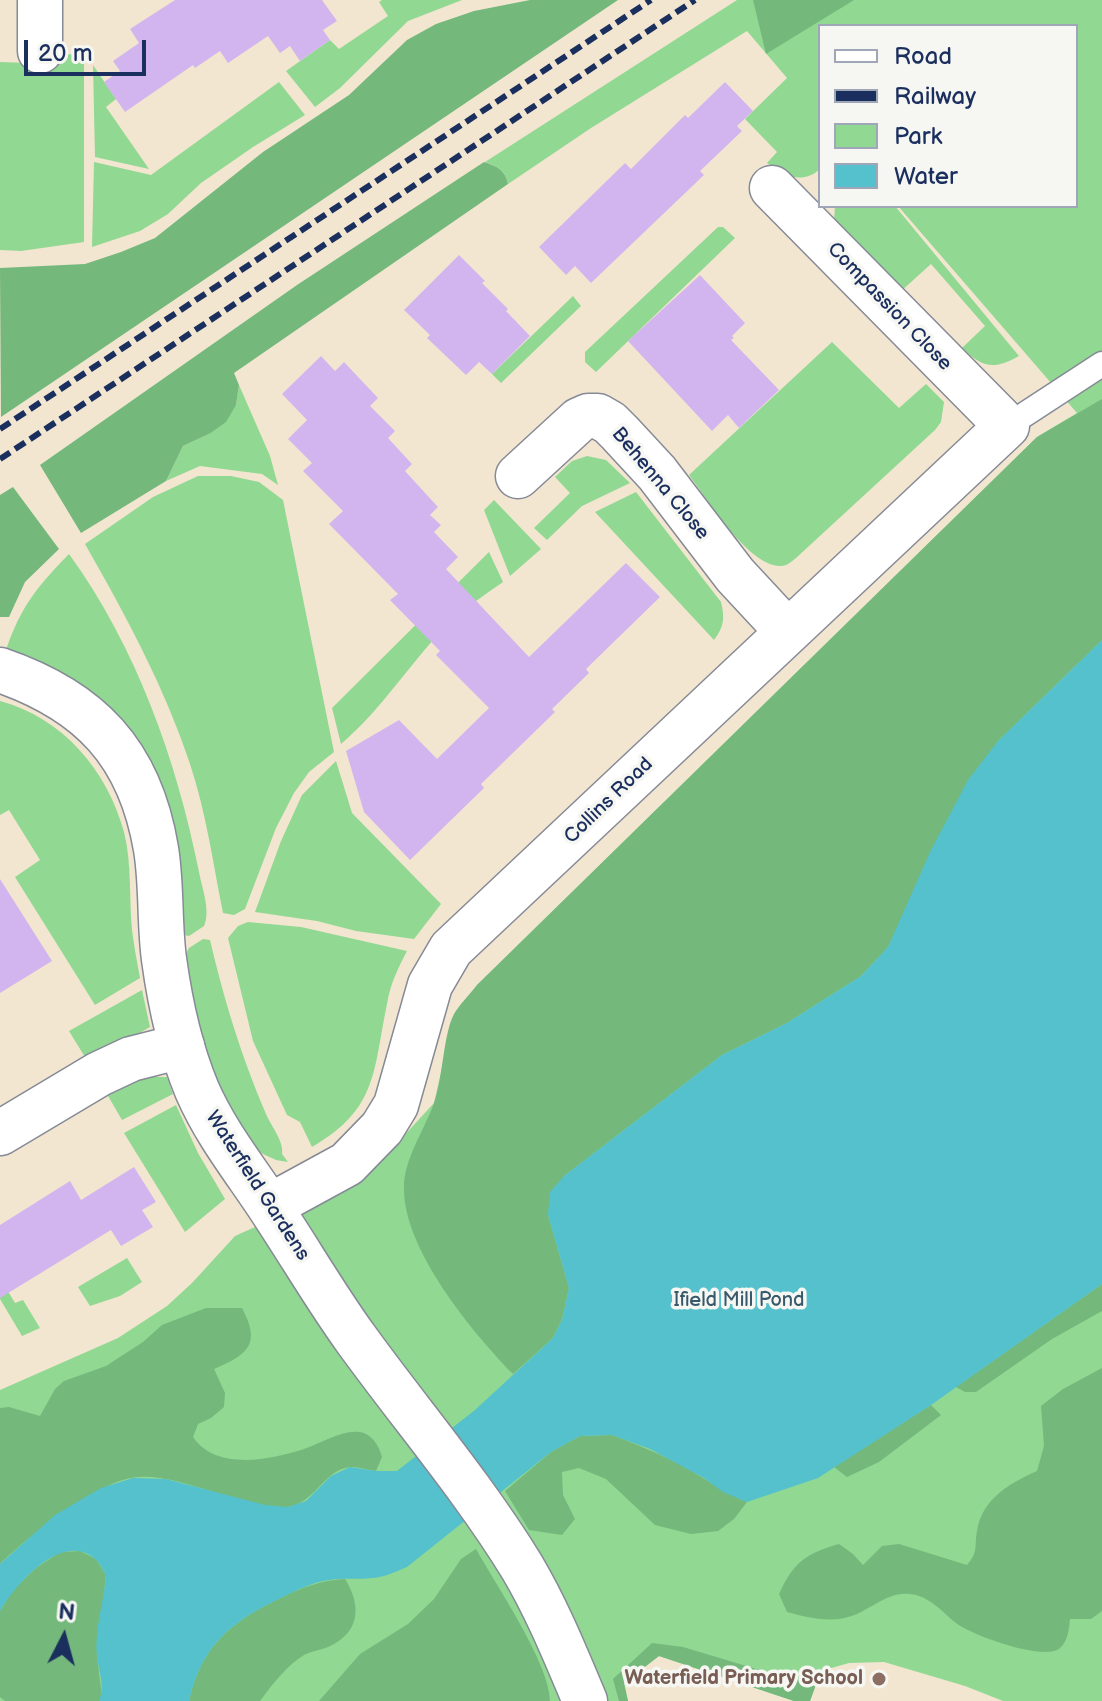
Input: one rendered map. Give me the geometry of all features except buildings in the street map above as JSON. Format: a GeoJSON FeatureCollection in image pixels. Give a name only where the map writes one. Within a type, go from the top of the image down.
{"type":"FeatureCollection","features":[{"type":"Feature","properties":{"kind":"street"},"geometry":{"type":"LineString","coordinates":[[40,0],[40,51]]}},
{"type":"Feature","properties":{"kind":"street","name":"Compassion Close"},"geometry":{"type":"LineString","coordinates":[[772,188],[1007,426]]}},
{"type":"Feature","properties":{"kind":"street","name":"Behenna Close"},"geometry":{"type":"LineString","coordinates":[[518,476],[579,420],[598,416],[610,423],[657,473],[735,575],[787,631]]}},
{"type":"Feature","properties":{"kind":"street","name":"Collins Road"},"geometry":{"type":"LineString","coordinates":[[270,1206],[347,1164],[382,1128],[396,1105],[430,985],[451,949],[1007,426]]}},
{"type":"Feature","properties":{"kind":"street","name":"Waterfield Gardens"},"geometry":{"type":"LineString","coordinates":[[0,670],[36,682],[69,701],[116,747],[132,773],[148,809],[156,851],[164,957],[182,1046],[209,1115],[355,1338],[410,1408],[523,1568],[585,1701]]}},
{"type":"Feature","properties":{"kind":"street"},"geometry":{"type":"LineString","coordinates":[[0,1133],[99,1074],[131,1059],[182,1046]]}},
{"type":"Feature","properties":{"kind":"lane"},"geometry":{"type":"LineString","coordinates":[[1007,426],[1102,364]]}},
{"type":"Feature","properties":{"kind":"green space"},"geometry":{"type":"Polygon","coordinates":[[[462,0],[408,21],[340,88],[315,107],[286,71],[330,40],[339,49],[388,16],[379,2],[462,0]]]}},
{"type":"Feature","properties":{"kind":"green space"},"geometry":{"type":"Polygon","coordinates":[[[530,0],[618,0],[1,417],[0,268],[85,264],[155,238],[263,152],[349,95],[407,40],[436,24],[474,11],[530,0]]]}},
{"type":"Feature","properties":{"kind":"green space","name":"Ifield Mill Pond"},"geometry":{"type":"Polygon","coordinates":[[[737,0],[1102,0],[1102,1701],[1003,1701],[965,1686],[884,1662],[849,1663],[821,1671],[810,1701],[794,1701],[659,1656],[624,1683],[628,1701],[0,1701],[0,1390],[118,1338],[167,1306],[235,1236],[365,1178],[434,1103],[454,1015],[477,985],[1037,437],[1077,413],[900,208],[1078,208],[1078,24],[818,24],[818,170],[807,177],[786,175],[767,163],[777,152],[745,119],[787,78],[747,31],[591,128],[508,184],[500,169],[485,162],[737,0]]]}},
{"type":"Feature","properties":{"kind":"green space"},"geometry":{"type":"Polygon","coordinates":[[[753,0],[854,0],[766,54],[753,0]]]}},
{"type":"Feature","properties":{"kind":"green space"},"geometry":{"type":"Polygon","coordinates":[[[63,54],[84,55],[84,242],[21,251],[0,250],[0,62],[58,64],[63,54]]]}},
{"type":"Feature","properties":{"kind":"green space"},"geometry":{"type":"Polygon","coordinates":[[[93,65],[116,99],[106,107],[149,169],[95,157],[93,65]]]}},
{"type":"Feature","properties":{"kind":"green space"},"geometry":{"type":"Polygon","coordinates":[[[279,82],[305,115],[201,183],[168,214],[140,231],[92,247],[94,162],[151,175],[279,82]]]}},
{"type":"Feature","properties":{"kind":"green space"},"geometry":{"type":"Polygon","coordinates":[[[484,162],[500,169],[508,184],[234,373],[239,385],[236,405],[226,422],[183,446],[166,481],[81,533],[40,465],[297,285],[484,162]]]}},
{"type":"Feature","properties":{"kind":"green space"},"geometry":{"type":"Polygon","coordinates":[[[835,208],[897,208],[1019,356],[989,365],[969,355],[962,348],[985,326],[931,264],[900,292],[834,222],[835,208]]]}},
{"type":"Feature","properties":{"kind":"green space"},"geometry":{"type":"Polygon","coordinates":[[[718,227],[723,227],[735,238],[596,372],[585,362],[585,352],[718,227]]]}},
{"type":"Feature","properties":{"kind":"green space"},"geometry":{"type":"Polygon","coordinates":[[[573,296],[581,306],[501,383],[492,374],[573,296]]]}},
{"type":"Feature","properties":{"kind":"green space"},"geometry":{"type":"Polygon","coordinates":[[[832,342],[899,408],[926,384],[944,402],[941,422],[795,559],[786,565],[773,565],[745,547],[689,475],[832,342]]]}},
{"type":"Feature","properties":{"kind":"green space"},"geometry":{"type":"Polygon","coordinates":[[[239,385],[270,456],[278,485],[262,474],[200,466],[166,481],[183,446],[209,434],[236,405],[239,385]]]}},
{"type":"Feature","properties":{"kind":"green space"},"geometry":{"type":"Polygon","coordinates":[[[1102,399],[1102,640],[998,741],[888,947],[861,976],[787,1023],[722,1055],[564,1176],[548,1215],[569,1288],[562,1320],[553,1338],[513,1374],[443,1289],[415,1238],[407,1213],[404,1189],[407,1167],[434,1103],[454,1014],[477,985],[1037,437],[1102,399]]]}},
{"type":"Feature","properties":{"kind":"green space"},"geometry":{"type":"Polygon","coordinates":[[[587,456],[606,460],[630,483],[582,506],[547,540],[534,528],[570,493],[555,477],[572,461],[587,456]]]}},
{"type":"Feature","properties":{"kind":"green space"},"geometry":{"type":"Polygon","coordinates":[[[198,476],[231,476],[259,482],[283,500],[334,752],[309,772],[294,793],[276,828],[245,909],[234,915],[223,913],[200,800],[168,707],[129,625],[85,544],[153,497],[198,476]]]}},
{"type":"Feature","properties":{"kind":"green space"},"geometry":{"type":"Polygon","coordinates":[[[13,487],[59,549],[25,582],[9,617],[0,617],[0,495],[13,487]]]}},
{"type":"Feature","properties":{"kind":"green space"},"geometry":{"type":"Polygon","coordinates":[[[636,492],[721,602],[723,622],[714,640],[595,512],[636,492]]]}},
{"type":"Feature","properties":{"kind":"green space"},"geometry":{"type":"Polygon","coordinates":[[[494,500],[541,549],[510,576],[484,510],[494,500]]]}},
{"type":"Feature","properties":{"kind":"green space"},"geometry":{"type":"Polygon","coordinates":[[[489,552],[503,582],[444,628],[369,717],[341,744],[332,708],[489,552]]]}},
{"type":"Feature","properties":{"kind":"green space"},"geometry":{"type":"Polygon","coordinates":[[[69,554],[93,590],[134,666],[179,788],[206,907],[204,926],[189,936],[179,934],[79,684],[43,663],[6,650],[31,598],[69,554]]]}},
{"type":"Feature","properties":{"kind":"green space"},"geometry":{"type":"Polygon","coordinates":[[[0,701],[44,720],[79,750],[106,788],[124,832],[132,930],[140,978],[95,1005],[15,877],[40,860],[9,810],[0,815],[0,701]]]}},
{"type":"Feature","properties":{"kind":"green space"},"geometry":{"type":"Polygon","coordinates":[[[336,761],[352,813],[441,904],[414,939],[255,912],[302,795],[336,761]]]}},
{"type":"Feature","properties":{"kind":"green space"},"geometry":{"type":"Polygon","coordinates":[[[248,922],[301,927],[407,951],[390,990],[375,1069],[361,1103],[334,1133],[312,1147],[300,1122],[287,1115],[253,1041],[228,938],[238,926],[248,922]]]}},
{"type":"Feature","properties":{"kind":"green space"},"geometry":{"type":"Polygon","coordinates":[[[203,939],[210,940],[241,1050],[279,1139],[282,1154],[288,1162],[276,1160],[248,1144],[239,1132],[203,1051],[183,959],[189,948],[203,939]]]}},
{"type":"Feature","properties":{"kind":"green space"},"geometry":{"type":"Polygon","coordinates":[[[142,990],[150,1027],[88,1062],[69,1031],[142,990]]]}},
{"type":"Feature","properties":{"kind":"green space"},"geometry":{"type":"Polygon","coordinates":[[[139,1077],[167,1077],[173,1094],[122,1120],[104,1089],[139,1077]]]}},
{"type":"Feature","properties":{"kind":"green space"},"geometry":{"type":"Polygon","coordinates":[[[176,1105],[198,1153],[225,1199],[185,1232],[124,1133],[176,1105]]]}},
{"type":"Feature","properties":{"kind":"green space"},"geometry":{"type":"Polygon","coordinates":[[[127,1258],[142,1282],[120,1296],[90,1306],[78,1287],[127,1258]]]}},
{"type":"Feature","properties":{"kind":"green space"},"geometry":{"type":"Polygon","coordinates":[[[0,1278],[15,1303],[23,1300],[40,1328],[22,1336],[0,1299],[0,1278]]]}},
{"type":"Feature","properties":{"kind":"green space"},"geometry":{"type":"Polygon","coordinates":[[[1102,1284],[1102,1311],[1052,1339],[976,1392],[965,1392],[956,1387],[1102,1284]]]}},
{"type":"Feature","properties":{"kind":"green space"},"geometry":{"type":"Polygon","coordinates":[[[206,1308],[242,1308],[248,1320],[251,1339],[243,1353],[214,1369],[225,1393],[224,1407],[198,1424],[193,1437],[203,1448],[229,1459],[260,1459],[357,1432],[368,1435],[378,1446],[382,1457],[376,1471],[355,1467],[343,1469],[334,1473],[305,1500],[286,1507],[254,1503],[164,1479],[131,1478],[80,1501],[44,1526],[0,1564],[0,1408],[9,1407],[40,1416],[55,1389],[64,1381],[106,1366],[143,1342],[162,1325],[206,1308]]]}},
{"type":"Feature","properties":{"kind":"green space"},"geometry":{"type":"Polygon","coordinates":[[[1102,1368],[1102,1611],[1091,1619],[1070,1619],[1069,1631],[1060,1648],[1040,1652],[992,1640],[956,1623],[930,1601],[910,1594],[893,1596],[840,1619],[817,1619],[787,1612],[779,1594],[790,1574],[809,1556],[839,1544],[863,1565],[882,1546],[899,1544],[967,1565],[975,1552],[980,1520],[991,1501],[1007,1487],[1037,1471],[1044,1446],[1041,1406],[1063,1389],[1102,1368]]]}},
{"type":"Feature","properties":{"kind":"green space"},"geometry":{"type":"Polygon","coordinates":[[[931,1405],[941,1415],[879,1462],[847,1477],[834,1467],[931,1405]]]}},
{"type":"Feature","properties":{"kind":"green space"},"geometry":{"type":"Polygon","coordinates":[[[612,1435],[670,1460],[747,1502],[734,1519],[718,1531],[691,1534],[655,1525],[606,1479],[579,1468],[562,1472],[563,1495],[575,1519],[562,1535],[529,1530],[505,1491],[551,1452],[580,1436],[612,1435]]]}},
{"type":"Feature","properties":{"kind":"green space"},"geometry":{"type":"Polygon","coordinates":[[[476,1549],[532,1646],[548,1685],[550,1701],[319,1701],[360,1654],[408,1624],[434,1599],[461,1559],[476,1549]]]}},
{"type":"Feature","properties":{"kind":"green space"},"geometry":{"type":"Polygon","coordinates":[[[80,1551],[96,1559],[106,1575],[97,1656],[102,1697],[99,1701],[5,1701],[0,1697],[0,1611],[11,1592],[36,1568],[60,1552],[80,1551]]]}},
{"type":"Feature","properties":{"kind":"green space"},"geometry":{"type":"Polygon","coordinates":[[[345,1579],[356,1609],[352,1626],[339,1641],[297,1659],[260,1701],[189,1701],[201,1665],[210,1651],[247,1616],[296,1591],[345,1579]]]}},
{"type":"Feature","properties":{"kind":"green space"},"geometry":{"type":"Polygon","coordinates":[[[652,1643],[683,1647],[796,1681],[808,1671],[821,1671],[810,1701],[794,1701],[659,1656],[624,1683],[628,1701],[619,1701],[613,1679],[652,1643]]]}},
{"type":"Feature","properties":{"kind":"water"},"geometry":{"type":"Polygon","coordinates":[[[1102,640],[1102,1284],[931,1405],[818,1478],[747,1502],[723,1492],[704,1478],[650,1449],[612,1435],[580,1436],[551,1452],[407,1567],[377,1577],[317,1583],[265,1606],[234,1625],[211,1649],[202,1664],[189,1701],[99,1701],[102,1685],[97,1637],[106,1575],[96,1560],[82,1552],[68,1551],[41,1564],[28,1575],[0,1611],[0,1564],[55,1515],[101,1488],[133,1478],[166,1479],[265,1505],[288,1507],[306,1501],[331,1476],[350,1467],[397,1471],[475,1410],[553,1338],[562,1320],[569,1288],[548,1215],[550,1192],[564,1176],[722,1055],[787,1023],[861,976],[888,947],[930,852],[968,780],[998,741],[1102,640]]]}},
{"type":"Feature","properties":{"kind":"railway"},"geometry":{"type":"LineString","coordinates":[[0,429],[651,0]]}},
{"type":"Feature","properties":{"kind":"railway"},"geometry":{"type":"LineString","coordinates":[[0,459],[695,0]]}},
{"type":"Feature","properties":{"kind":"place","name":"Waterfield Primary School"},"geometry":{"type":"Point","coordinates":[879,1679]}}]}
